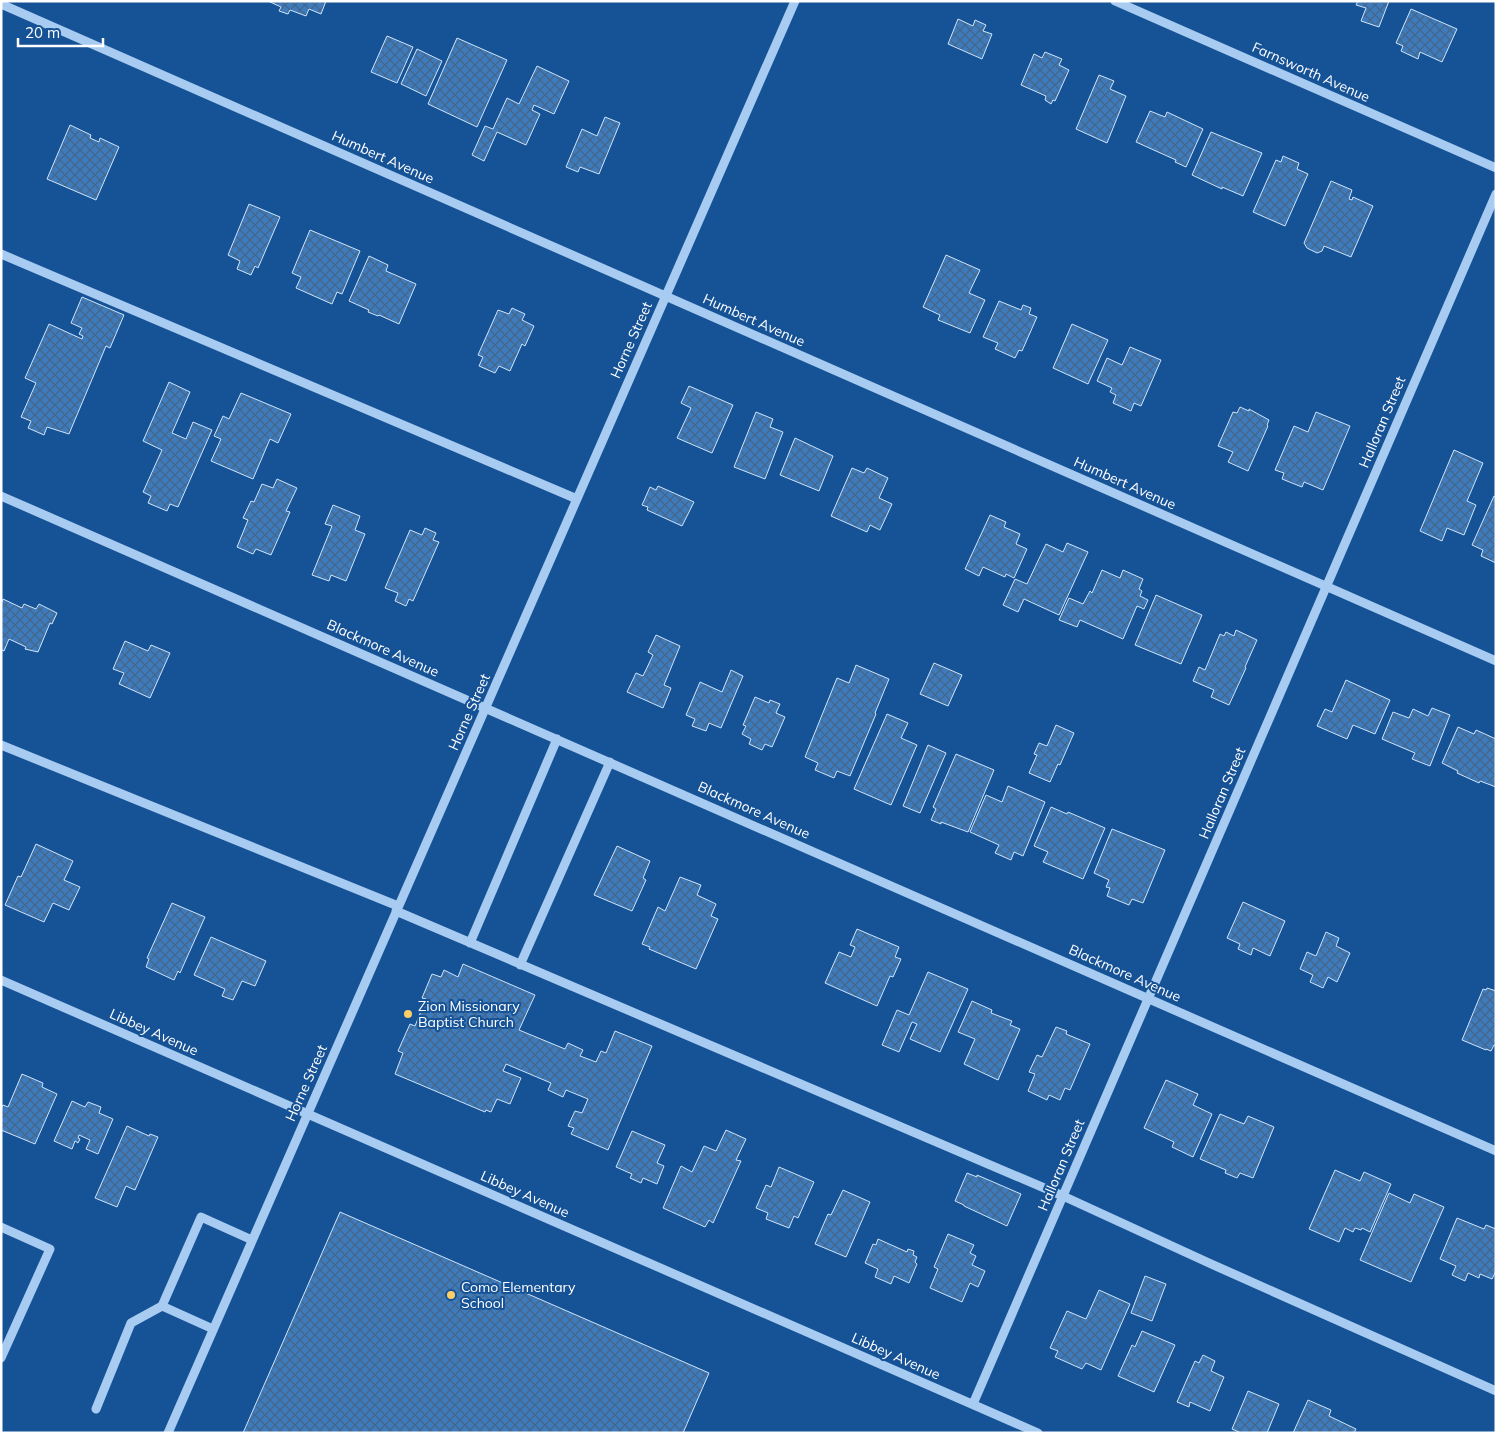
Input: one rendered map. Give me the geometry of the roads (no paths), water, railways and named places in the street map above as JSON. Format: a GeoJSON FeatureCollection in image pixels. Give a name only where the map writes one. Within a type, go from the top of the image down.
{"type":"FeatureCollection","features":[{"type":"Feature","properties":{"kind":"street","name":"Horne Street"},"geometry":{"type":"LineString","coordinates":[[168,1433],[795,1]]}},
{"type":"Feature","properties":{"kind":"street","name":"Farnsworth Avenue"},"geometry":{"type":"LineString","coordinates":[[1115,1],[1496,168]]}},
{"type":"Feature","properties":{"kind":"street","name":"Humbert Avenue"},"geometry":{"type":"LineString","coordinates":[[1,4],[1496,660]]}},
{"type":"Feature","properties":{"kind":"street","name":"Halloran Street"},"geometry":{"type":"LineString","coordinates":[[973,1404],[1496,194]]}},
{"type":"Feature","properties":{"kind":"street"},"geometry":{"type":"LineString","coordinates":[[1,254],[576,500]]}},
{"type":"Feature","properties":{"kind":"street","name":"Blackmore Avenue"},"geometry":{"type":"LineString","coordinates":[[1,496],[1496,1151]]}},
{"type":"Feature","properties":{"kind":"street"},"geometry":{"type":"LineString","coordinates":[[470,943],[557,739]]}},
{"type":"Feature","properties":{"kind":"street"},"geometry":{"type":"LineString","coordinates":[[1,745],[397,909],[520,965],[1063,1196],[1496,1391]]}},
{"type":"Feature","properties":{"kind":"street"},"geometry":{"type":"LineString","coordinates":[[520,965],[610,762]]}},
{"type":"Feature","properties":{"kind":"street","name":"Libbey Avenue"},"geometry":{"type":"LineString","coordinates":[[1,980],[1038,1433]]}},
{"type":"Feature","properties":{"kind":"street"},"geometry":{"type":"LineString","coordinates":[[96,1409],[131,1323],[162,1306],[201,1217],[252,1240]]}},
{"type":"Feature","properties":{"kind":"street"},"geometry":{"type":"LineString","coordinates":[[1,1227],[50,1249],[1,1358]]}},
{"type":"Feature","properties":{"kind":"street"},"geometry":{"type":"LineString","coordinates":[[162,1306],[213,1329]]}},
{"type":"Feature","properties":{"kind":"place","name":"Zion Missionary Baptist Church"},"geometry":{"type":"Point","coordinates":[408,1014]}},
{"type":"Feature","properties":{"kind":"place","name":"Como Elementary School"},"geometry":{"type":"Point","coordinates":[451,1295]}}]}
